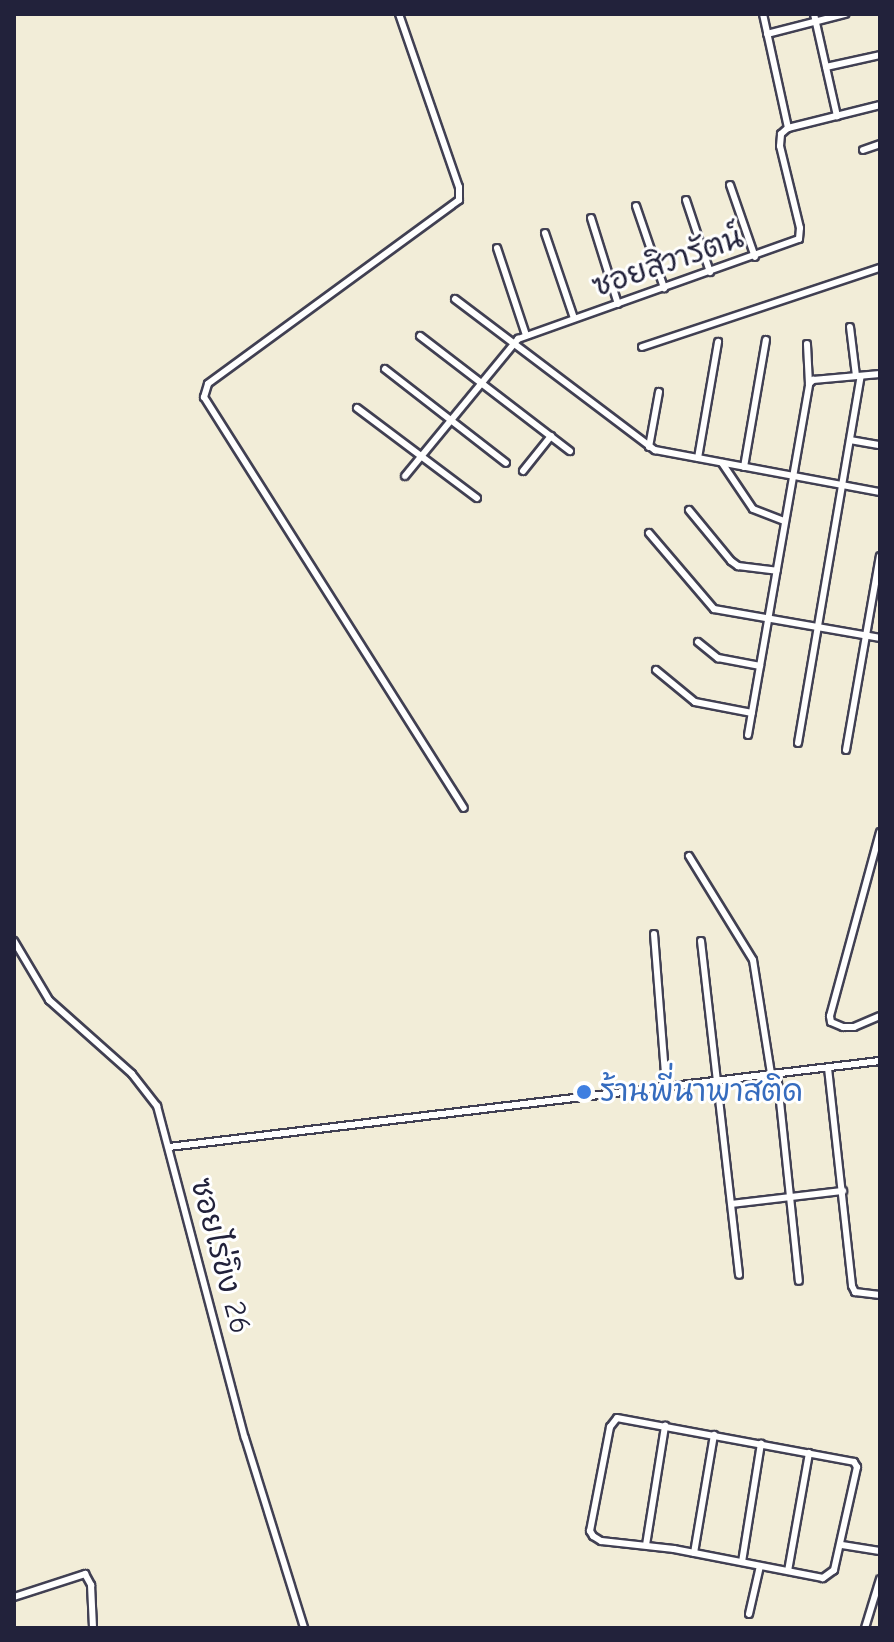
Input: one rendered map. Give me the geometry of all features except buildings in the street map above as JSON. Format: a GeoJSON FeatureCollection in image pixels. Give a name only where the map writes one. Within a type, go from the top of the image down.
{"type":"FeatureCollection","features":[{"type":"Feature","properties":{"kind":"street"},"geometry":{"type":"LineString","coordinates":[[399,14],[459,187],[459,200],[208,384],[204,397],[464,808]]}},
{"type":"Feature","properties":{"kind":"street"},"geometry":{"type":"LineString","coordinates":[[763,14],[788,128],[880,105]]}},
{"type":"Feature","properties":{"kind":"street"},"geometry":{"type":"LineString","coordinates":[[767,34],[814,18],[845,14]]}},
{"type":"Feature","properties":{"kind":"street"},"geometry":{"type":"LineString","coordinates":[[814,18],[837,116]]}},
{"type":"Feature","properties":{"kind":"street"},"geometry":{"type":"LineString","coordinates":[[826,67],[880,55]]}},
{"type":"Feature","properties":{"kind":"street","name":"ซอยสิวารัตน์"},"geometry":{"type":"LineString","coordinates":[[405,476],[480,382],[514,343],[526,335],[793,243],[801,235],[780,146],[781,134],[788,128]]}},
{"type":"Feature","properties":{"kind":"street"},"geometry":{"type":"LineString","coordinates":[[863,150],[880,144]]}},
{"type":"Feature","properties":{"kind":"street"},"geometry":{"type":"LineString","coordinates":[[730,185],[755,257]]}},
{"type":"Feature","properties":{"kind":"street"},"geometry":{"type":"LineString","coordinates":[[686,200],[710,272]]}},
{"type":"Feature","properties":{"kind":"street"},"geometry":{"type":"LineString","coordinates":[[636,206],[664,288]]}},
{"type":"Feature","properties":{"kind":"street"},"geometry":{"type":"LineString","coordinates":[[591,218],[618,304]]}},
{"type":"Feature","properties":{"kind":"street"},"geometry":{"type":"LineString","coordinates":[[545,233],[574,318]]}},
{"type":"Feature","properties":{"kind":"street"},"geometry":{"type":"LineString","coordinates":[[497,248],[526,335]]}},
{"type":"Feature","properties":{"kind":"street"},"geometry":{"type":"LineString","coordinates":[[642,347],[880,268]]}},
{"type":"Feature","properties":{"kind":"street"},"geometry":{"type":"LineString","coordinates":[[455,299],[649,447],[880,492]]}},
{"type":"Feature","properties":{"kind":"street"},"geometry":{"type":"LineString","coordinates":[[798,743],[843,485],[858,376],[850,327]]}},
{"type":"Feature","properties":{"kind":"street"},"geometry":{"type":"LineString","coordinates":[[420,336],[570,451]]}},
{"type":"Feature","properties":{"kind":"street"},"geometry":{"type":"LineString","coordinates":[[744,467],[766,340]]}},
{"type":"Feature","properties":{"kind":"street"},"geometry":{"type":"LineString","coordinates":[[698,458],[718,342]]}},
{"type":"Feature","properties":{"kind":"street"},"geometry":{"type":"LineString","coordinates":[[748,735],[809,384],[807,344]]}},
{"type":"Feature","properties":{"kind":"street"},"geometry":{"type":"LineString","coordinates":[[385,369],[506,463]]}},
{"type":"Feature","properties":{"kind":"street"},"geometry":{"type":"LineString","coordinates":[[809,384],[813,380],[880,374]]}},
{"type":"Feature","properties":{"kind":"street"},"geometry":{"type":"LineString","coordinates":[[649,447],[659,392]]}},
{"type":"Feature","properties":{"kind":"street"},"geometry":{"type":"LineString","coordinates":[[357,408],[477,498]]}},
{"type":"Feature","properties":{"kind":"street"},"geometry":{"type":"LineString","coordinates":[[523,471],[551,436]]}},
{"type":"Feature","properties":{"kind":"street"},"geometry":{"type":"LineString","coordinates":[[850,440],[879,445]]}},
{"type":"Feature","properties":{"kind":"street"},"geometry":{"type":"LineString","coordinates":[[722,463],[753,509],[785,521]]}},
{"type":"Feature","properties":{"kind":"street"},"geometry":{"type":"LineString","coordinates":[[689,510],[738,566],[777,571]]}},
{"type":"Feature","properties":{"kind":"street"},"geometry":{"type":"LineString","coordinates":[[649,533],[707,605],[714,609],[880,638]]}},
{"type":"Feature","properties":{"kind":"street"},"geometry":{"type":"LineString","coordinates":[[846,750],[880,556]]}},
{"type":"Feature","properties":{"kind":"street"},"geometry":{"type":"LineString","coordinates":[[698,642],[718,658],[760,666]]}},
{"type":"Feature","properties":{"kind":"street"},"geometry":{"type":"LineString","coordinates":[[656,670],[695,702],[752,713]]}},
{"type":"Feature","properties":{"kind":"street"},"geometry":{"type":"LineString","coordinates":[[880,832],[830,1016],[831,1022],[843,1027],[867,1023],[880,1016]]}},
{"type":"Feature","properties":{"kind":"street"},"geometry":{"type":"LineString","coordinates":[[689,856],[753,960],[774,1074],[799,1281]]}},
{"type":"Feature","properties":{"kind":"street"},"geometry":{"type":"LineString","coordinates":[[654,934],[666,1086]]}},
{"type":"Feature","properties":{"kind":"street","name":"ซอยไร่ขิง 26"},"geometry":{"type":"LineString","coordinates":[[14,941],[49,1000],[148,1091],[157,1106],[245,1438],[304,1628]]}},
{"type":"Feature","properties":{"kind":"street"},"geometry":{"type":"LineString","coordinates":[[701,941],[739,1275]]}},
{"type":"Feature","properties":{"kind":"street"},"geometry":{"type":"LineString","coordinates":[[169,1147],[880,1061]]}},
{"type":"Feature","properties":{"kind":"street"},"geometry":{"type":"LineString","coordinates":[[828,1068],[852,1286],[855,1292],[880,1295]]}},
{"type":"Feature","properties":{"kind":"street"},"geometry":{"type":"LineString","coordinates":[[732,1204],[843,1191]]}},
{"type":"Feature","properties":{"kind":"street"},"geometry":{"type":"LineString","coordinates":[[626,1419],[665,1426],[854,1462],[857,1467],[842,1545],[830,1576],[646,1545],[601,1541],[590,1531],[613,1421],[626,1419]]}},
{"type":"Feature","properties":{"kind":"street"},"geometry":{"type":"LineString","coordinates":[[646,1545],[665,1426]]}},
{"type":"Feature","properties":{"kind":"street"},"geometry":{"type":"LineString","coordinates":[[694,1553],[714,1435]]}},
{"type":"Feature","properties":{"kind":"street"},"geometry":{"type":"LineString","coordinates":[[742,1562],[761,1444]]}},
{"type":"Feature","properties":{"kind":"street"},"geometry":{"type":"LineString","coordinates":[[788,1571],[809,1453]]}},
{"type":"Feature","properties":{"kind":"street"},"geometry":{"type":"LineString","coordinates":[[842,1545],[880,1551]]}},
{"type":"Feature","properties":{"kind":"street"},"geometry":{"type":"LineString","coordinates":[[749,1614],[760,1566]]}},
{"type":"Feature","properties":{"kind":"street"},"geometry":{"type":"LineString","coordinates":[[14,1597],[85,1574],[91,1585],[93,1628]]}},
{"type":"Feature","properties":{"kind":"street"},"geometry":{"type":"LineString","coordinates":[[865,1628],[880,1579]]}},
{"type":"Feature","properties":{"kind":"place","name":"ร้านพี่นาพาสติด"},"geometry":{"type":"Point","coordinates":[584,1092]}}]}
